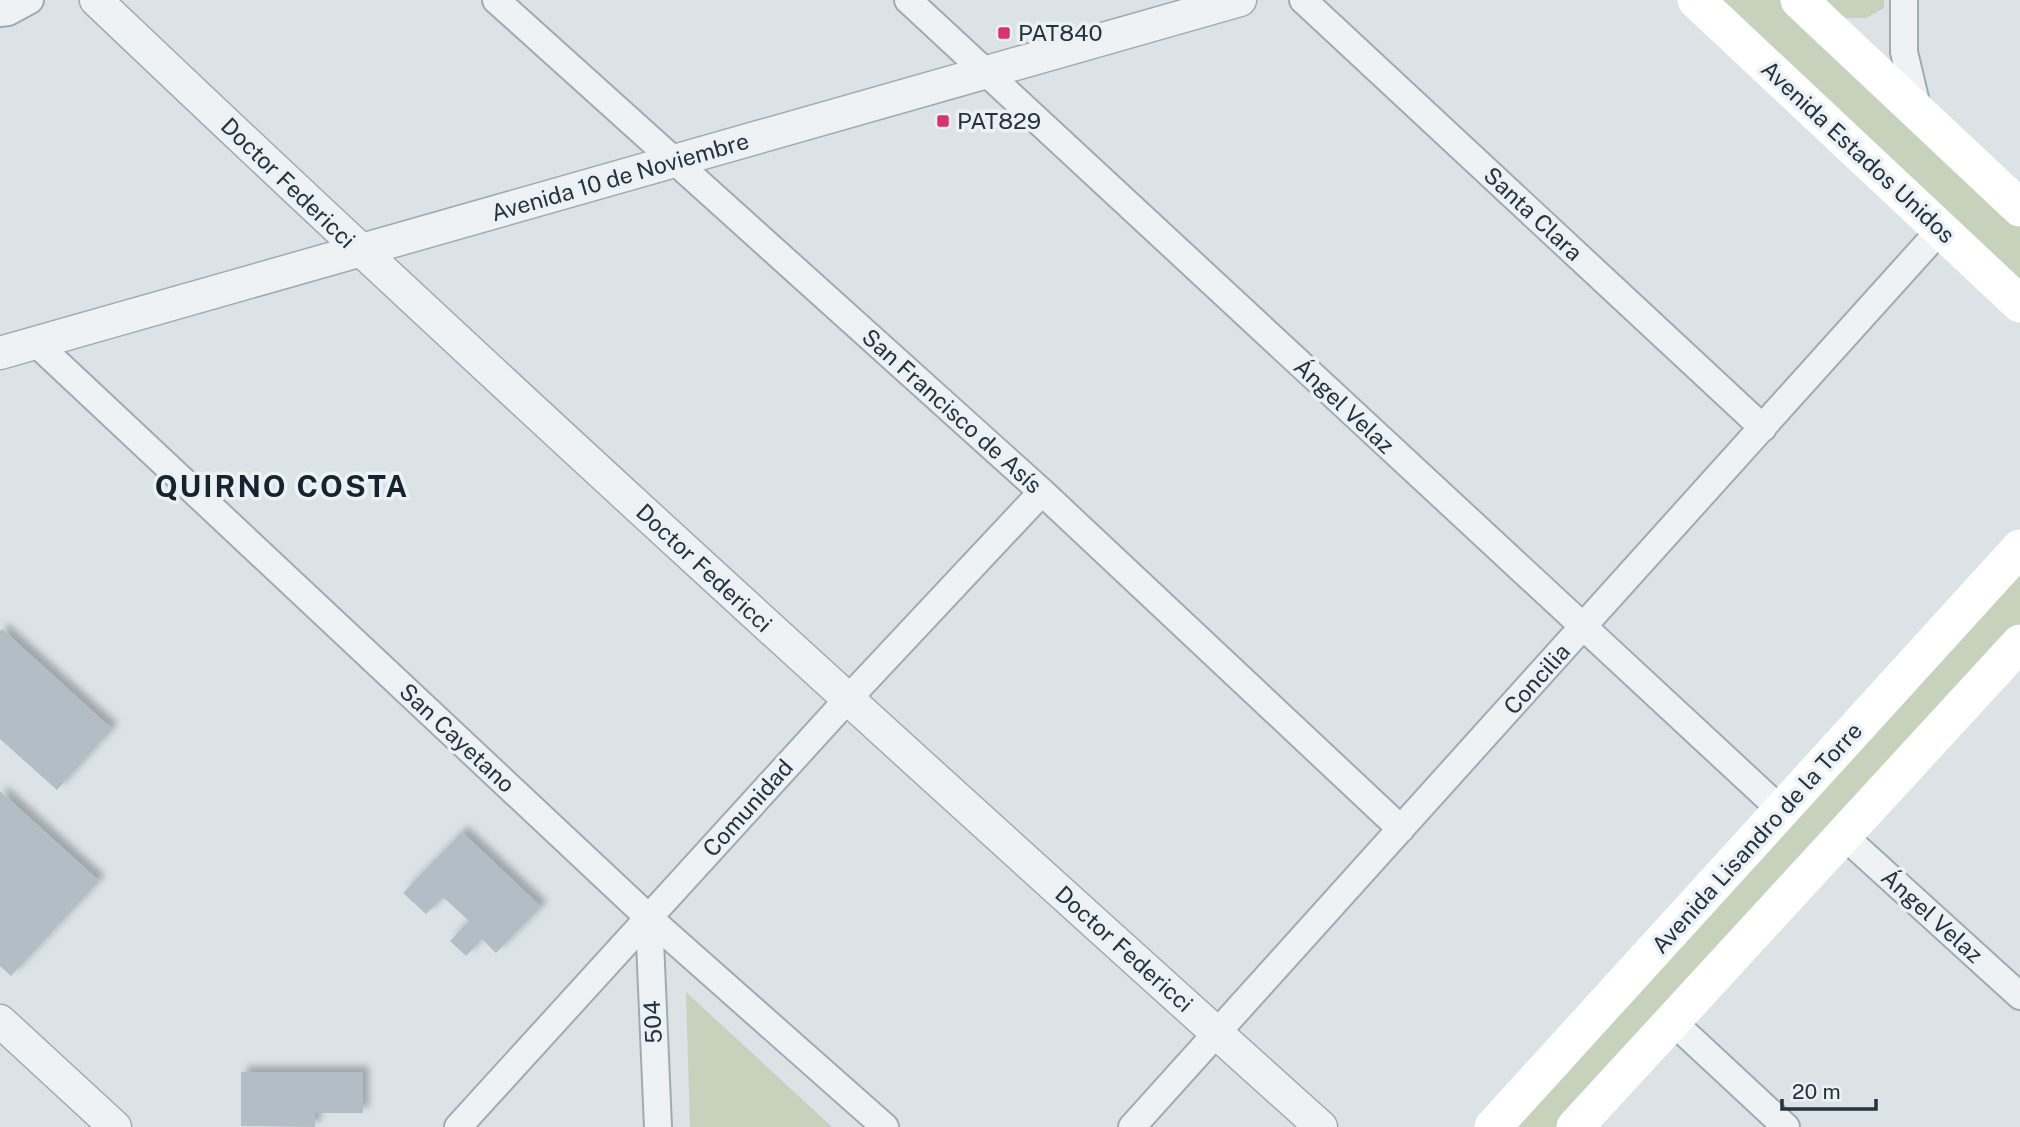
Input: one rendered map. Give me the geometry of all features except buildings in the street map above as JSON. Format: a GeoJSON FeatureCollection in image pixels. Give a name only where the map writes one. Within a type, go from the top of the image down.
{"type":"FeatureCollection","features":[{"type":"Feature","properties":{"kind":"main road","name":"Avenida Estados Unidos"},"geometry":{"type":"LineString","coordinates":[[1696,0],[2020,304]]}},
{"type":"Feature","properties":{"kind":"main road"},"geometry":{"type":"LineString","coordinates":[[1798,0],[2020,208]]}},
{"type":"Feature","properties":{"kind":"main road","name":"Avenida Lisandro de la Torre"},"geometry":{"type":"LineString","coordinates":[[1493,1127],[2020,548]]}},
{"type":"Feature","properties":{"kind":"main road"},"geometry":{"type":"LineString","coordinates":[[1575,1127],[2018,649]]}},
{"type":"Feature","properties":{"kind":"street"},"geometry":{"type":"LineString","coordinates":[[0,13],[8,12],[30,0]]}},
{"type":"Feature","properties":{"kind":"street","name":"Doctor Federicci"},"geometry":{"type":"LineString","coordinates":[[96,0],[359,251],[847,700],[1321,1127]]}},
{"type":"Feature","properties":{"kind":"street","name":"San Francisco de Asís"},"geometry":{"type":"LineString","coordinates":[[496,0],[1042,492],[1401,829]]}},
{"type":"Feature","properties":{"kind":"street","name":"Ángel Velaz"},"geometry":{"type":"LineString","coordinates":[[908,0],[1782,811]]}},
{"type":"Feature","properties":{"kind":"street","name":"Avenida 10 de Noviembre"},"geometry":{"type":"LineString","coordinates":[[0,353],[1241,0]]}},
{"type":"Feature","properties":{"kind":"street","name":"Santa Clara"},"geometry":{"type":"LineString","coordinates":[[1303,0],[1763,428]]}},
{"type":"Feature","properties":{"kind":"street"},"geometry":{"type":"LineString","coordinates":[[1904,0],[1904,52],[1918,111]]}},
{"type":"Feature","properties":{"kind":"street","name":"Concilia"},"geometry":{"type":"LineString","coordinates":[[1132,1127],[1941,229]]}},
{"type":"Feature","properties":{"kind":"street","name":"San Cayetano"},"geometry":{"type":"LineString","coordinates":[[36,343],[649,918],[885,1127]]}},
{"type":"Feature","properties":{"kind":"street","name":"Comunidad"},"geometry":{"type":"LineString","coordinates":[[458,1127],[847,700],[1042,492]]}},
{"type":"Feature","properties":{"kind":"street","name":"Ángel Velaz"},"geometry":{"type":"LineString","coordinates":[[1844,836],[2020,996]]}},
{"type":"Feature","properties":{"kind":"street","name":"504"},"geometry":{"type":"LineString","coordinates":[[649,918],[658,1127]]}},
{"type":"Feature","properties":{"kind":"street"},"geometry":{"type":"LineString","coordinates":[[0,1021],[115,1127]]}},
{"type":"Feature","properties":{"kind":"street"},"geometry":{"type":"LineString","coordinates":[[1672,1021],[1786,1127]]}},
{"type":"Feature","properties":{"kind":"green space"},"geometry":{"type":"Polygon","coordinates":[[[1696,0],[1799,0],[2020,208],[2020,304],[1696,0]]]}},
{"type":"Feature","properties":{"kind":"green space"},"geometry":{"type":"Polygon","coordinates":[[[1826,0],[1884,0],[1884,8],[1866,18],[1844,18],[1826,0]]]}},
{"type":"Feature","properties":{"kind":"green space"},"geometry":{"type":"Polygon","coordinates":[[[2020,548],[2020,643],[1575,1127],[1493,1127],[2020,548]]]}},
{"type":"Feature","properties":{"kind":"green space"},"geometry":{"type":"Polygon","coordinates":[[[686,992],[832,1127],[690,1127],[686,992]]]}},
{"type":"Feature","properties":{"kind":"place","name":"PAT840"},"geometry":{"type":"Point","coordinates":[1004,33]}},
{"type":"Feature","properties":{"kind":"place","name":"PAT829"},"geometry":{"type":"Point","coordinates":[943,121]}},
{"type":"Feature","properties":{"kind":"district","name":"QUIRNO COSTA"},"geometry":{"type":"Point","coordinates":[282,487]}}]}
